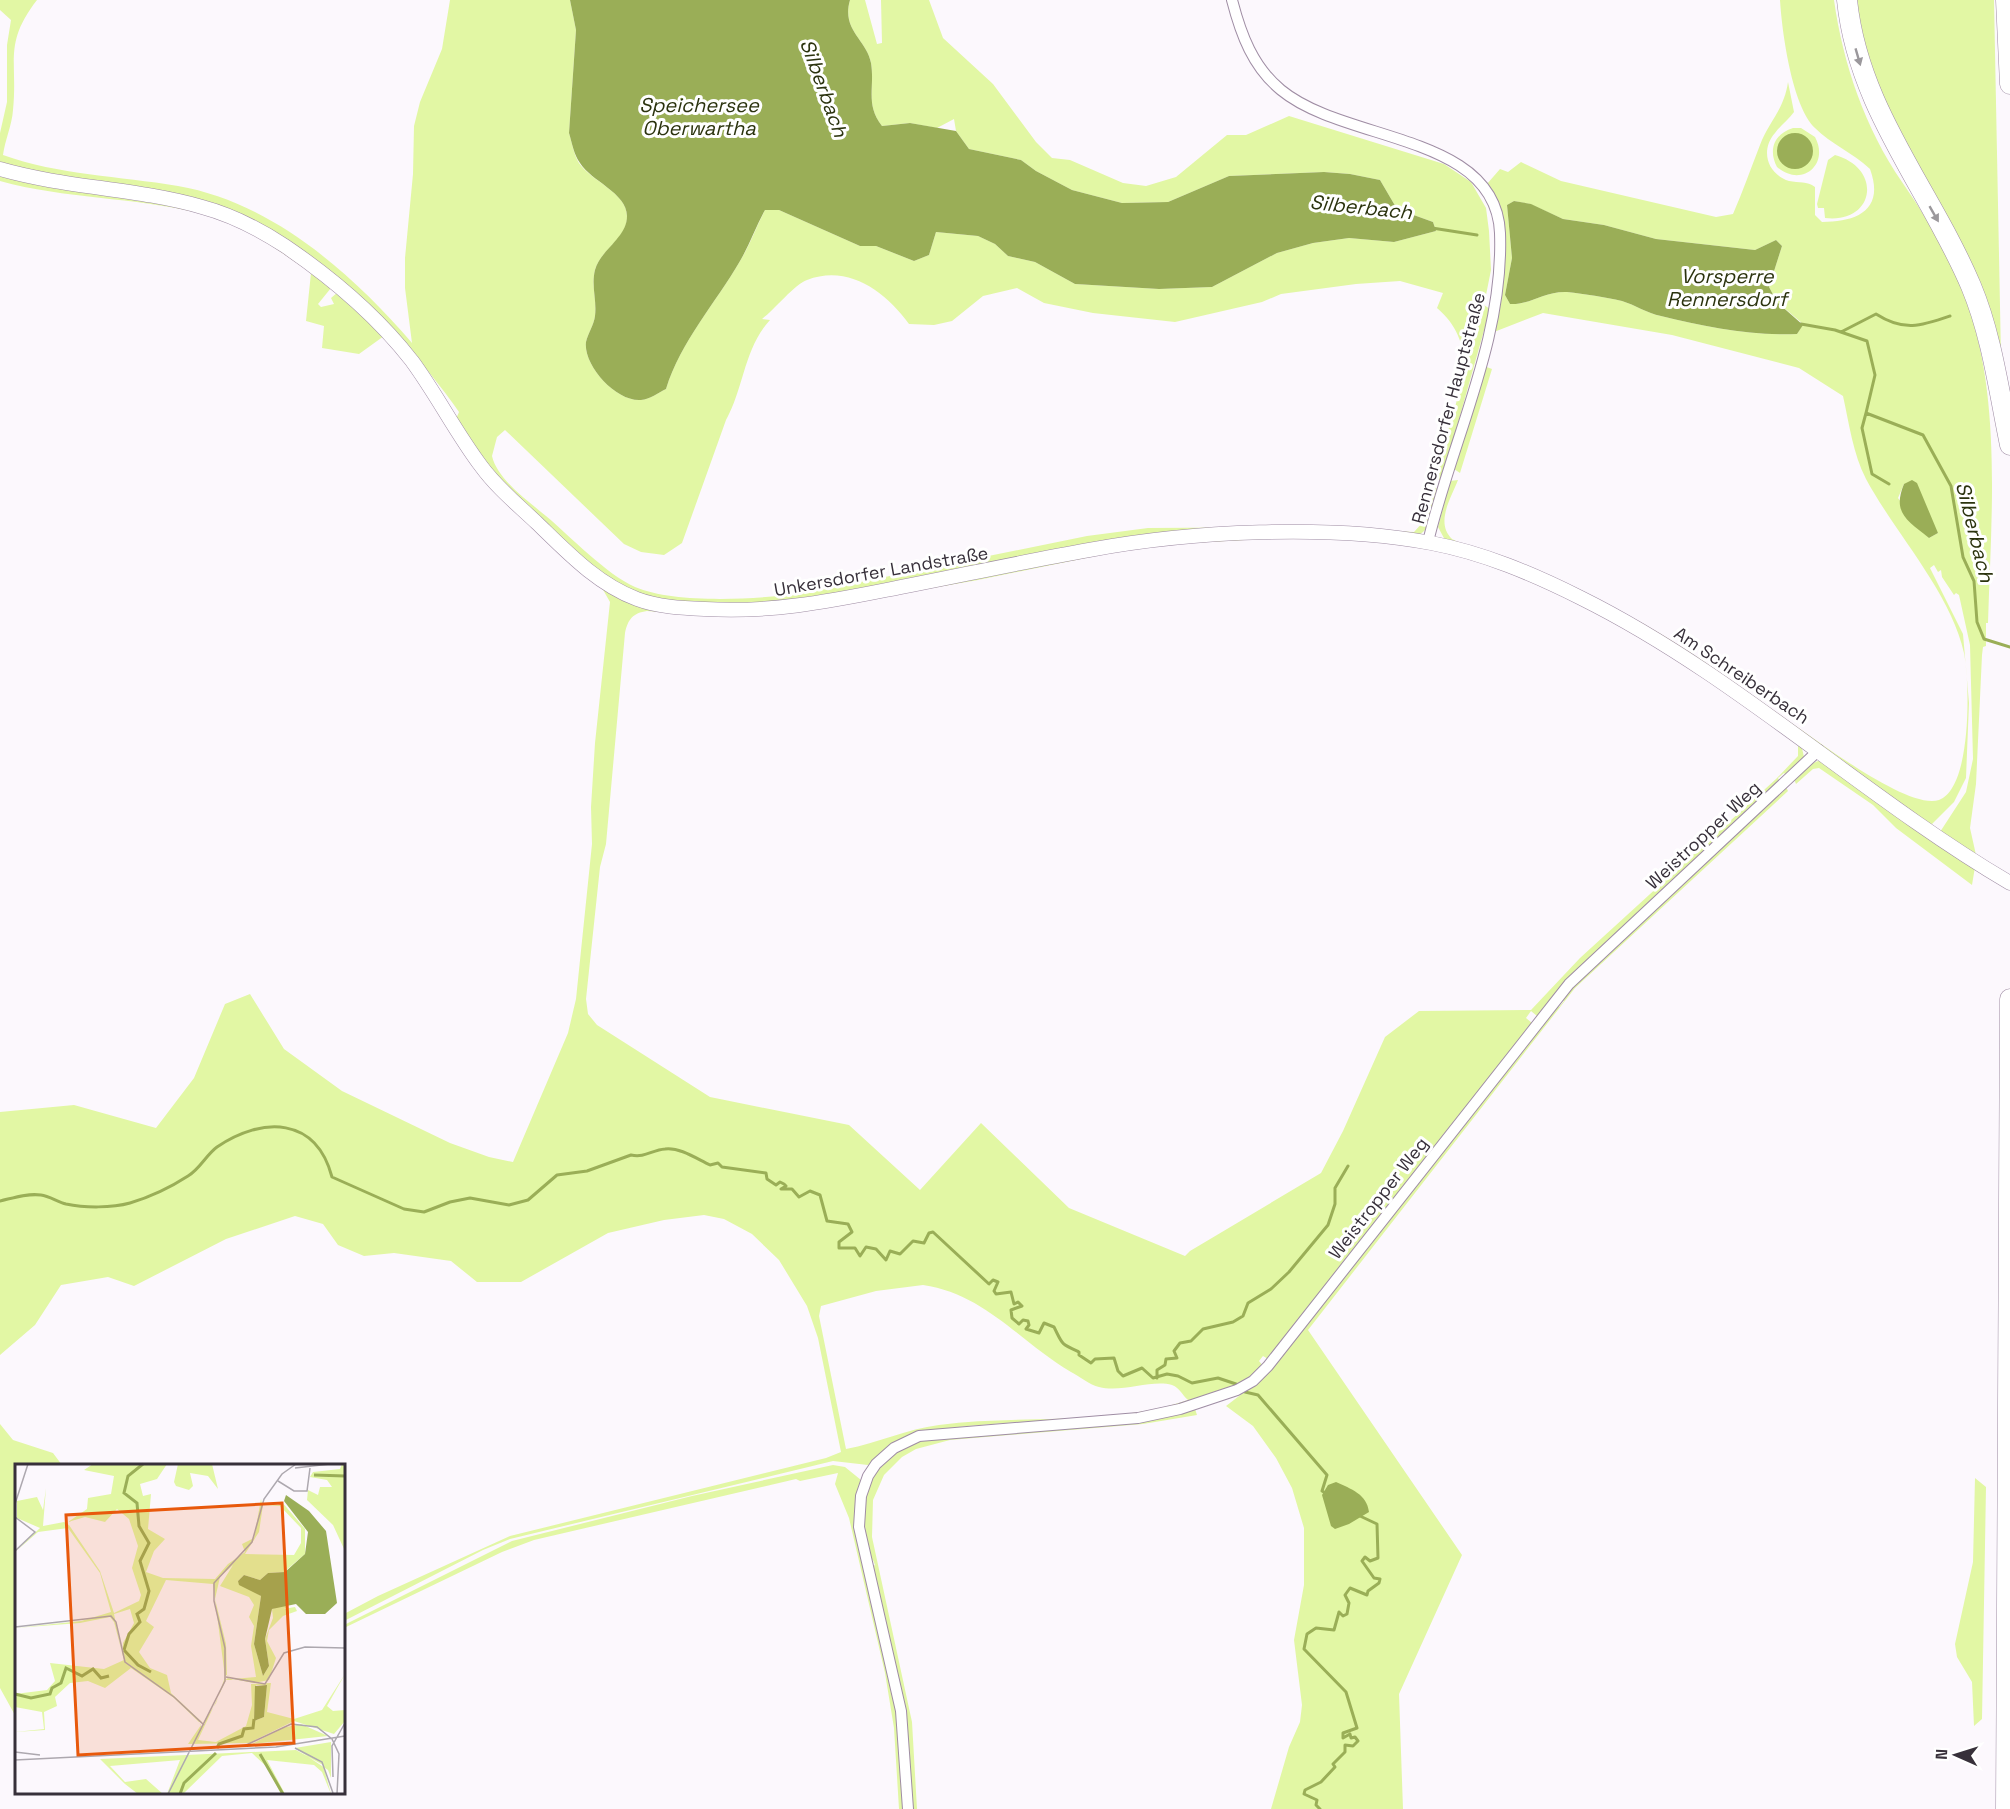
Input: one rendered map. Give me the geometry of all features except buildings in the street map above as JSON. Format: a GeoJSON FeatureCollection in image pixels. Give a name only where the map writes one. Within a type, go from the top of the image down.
{"type":"FeatureCollection","features":[{"type":"Feature","properties":{"kind":"highway"},"geometry":{"type":"LineString","coordinates":[[1847,0],[1856,50],[1878,112],[1950,243],[1977,302],[1991,351],[2010,445]]}},
{"type":"Feature","properties":{"kind":"highway"},"geometry":{"type":"LineString","coordinates":[[2006,0],[2010,84]]}},
{"type":"Feature","properties":{"kind":"highway"},"geometry":{"type":"LineString","coordinates":[[2006,1809],[2010,999]]}},
{"type":"Feature","properties":{"kind":"street","name":"Rennersdorfer Hauptstraße"},"geometry":{"type":"LineString","coordinates":[[1232,0],[1248,49],[1270,80],[1286,94],[1339,121],[1449,157],[1479,179],[1494,203],[1500,233],[1495,307],[1484,353],[1428,542]]}},
{"type":"Feature","properties":{"kind":"street","name":"Unkersdorfer Landstraße"},"geometry":{"type":"LineString","coordinates":[[0,169],[42,180],[202,206],[233,218],[284,245],[337,285],[387,331],[439,399],[483,469],[510,498],[596,576],[640,601],[721,610],[788,608],[977,574],[1088,550],[1179,538],[1311,533],[1428,542]]}},
{"type":"Feature","properties":{"kind":"street","name":"Am Schreiberbach"},"geometry":{"type":"LineString","coordinates":[[1428,542],[1508,565],[1628,622],[1708,671],[1879,796],[1975,862],[2010,883]]}},
{"type":"Feature","properties":{"kind":"street","name":"Weistropper Weg"},"geometry":{"type":"LineString","coordinates":[[908,1809],[902,1718],[859,1527],[860,1502],[868,1476],[884,1455],[919,1436],[1152,1416],[1201,1403],[1253,1381],[1268,1366],[1569,984],[1819,750]]}},
{"type":"Feature","properties":{"kind":"shaded area"},"geometry":{"type":"Polygon","coordinates":[[[0,0],[37,0],[26,15],[16,41],[13,110],[3,155],[67,171],[178,186],[212,194],[245,207],[277,224],[336,267],[389,317],[412,343],[405,288],[405,258],[413,174],[414,126],[420,102],[442,49],[450,0],[570,0],[576,30],[569,133],[574,153],[585,170],[621,201],[627,216],[623,231],[602,256],[595,270],[595,316],[586,342],[586,351],[595,371],[603,380],[612,389],[631,399],[641,400],[666,389],[680,355],[744,255],[765,210],[779,210],[860,246],[876,246],[914,261],[929,255],[936,232],[978,236],[995,244],[1008,256],[1035,262],[1075,284],[1159,289],[1212,287],[1277,253],[1313,243],[1349,238],[1394,242],[1436,231],[1433,222],[1397,209],[1380,180],[1350,174],[1324,172],[1229,176],[1168,202],[1122,203],[1072,190],[1036,171],[1021,160],[969,149],[956,131],[954,119],[937,128],[910,123],[882,126],[872,103],[872,72],[869,55],[849,19],[850,0],[865,0],[877,44],[882,43],[881,0],[929,0],[943,38],[993,84],[1036,142],[1052,158],[1070,160],[1123,183],[1146,186],[1176,177],[1227,135],[1246,135],[1289,116],[1444,164],[1471,182],[1486,208],[1491,270],[1484,305],[1490,309],[1442,480],[1434,479],[1466,369],[1463,351],[1450,321],[1437,308],[1443,293],[1400,281],[1281,294],[1262,302],[1175,322],[1093,313],[1044,303],[1017,288],[983,296],[952,321],[934,325],[909,324],[877,291],[851,278],[837,275],[807,280],[762,319],[770,320],[761,331],[749,356],[737,395],[682,543],[664,555],[641,552],[624,544],[505,430],[497,437],[492,456],[500,473],[514,489],[624,581],[653,593],[722,599],[811,592],[1087,536],[1148,528],[1312,527],[1414,532],[1424,521],[1433,485],[1439,491],[1432,518],[1426,529],[1415,536],[1269,529],[1146,538],[1047,555],[851,595],[752,607],[751,613],[784,612],[816,607],[1087,554],[1174,541],[1221,537],[1319,535],[1412,543],[1453,551],[1498,564],[1587,603],[1630,626],[1713,678],[1790,733],[1801,744],[1804,757],[1787,776],[1784,773],[1778,778],[1780,782],[1619,930],[1566,982],[1537,1016],[1531,1011],[1526,1018],[1532,1023],[1268,1359],[1263,1356],[1259,1361],[1263,1366],[1251,1377],[1257,1382],[1271,1370],[1271,1367],[1556,1005],[1559,1007],[1564,1001],[1561,998],[1572,985],[1786,787],[1788,791],[1575,988],[1308,1330],[1462,1555],[1399,1694],[1403,1809],[1271,1809],[1289,1747],[1300,1722],[1302,1705],[1294,1640],[1304,1585],[1304,1528],[1292,1488],[1276,1458],[1253,1426],[1226,1406],[1243,1393],[1236,1387],[1196,1401],[1128,1414],[1188,1400],[1172,1385],[1108,1388],[1092,1384],[1053,1360],[984,1309],[945,1290],[923,1285],[876,1291],[821,1306],[819,1316],[846,1449],[939,1425],[1127,1414],[1078,1419],[998,1423],[917,1433],[893,1444],[868,1465],[833,1461],[510,1539],[483,1550],[345,1620],[345,1613],[378,1596],[510,1536],[826,1458],[841,1452],[818,1338],[807,1306],[779,1260],[752,1234],[724,1219],[704,1215],[664,1220],[608,1233],[521,1282],[477,1282],[451,1261],[394,1253],[364,1256],[338,1245],[323,1224],[295,1216],[226,1239],[134,1286],[108,1277],[61,1285],[35,1325],[0,1355],[0,1112],[74,1105],[156,1128],[194,1078],[225,1004],[250,994],[284,1049],[342,1091],[450,1143],[489,1157],[513,1162],[568,1033],[576,999],[592,844],[591,807],[595,743],[610,602],[602,588],[578,569],[482,479],[440,414],[446,417],[480,471],[512,504],[512,495],[477,455],[456,419],[459,412],[410,350],[345,286],[309,258],[273,233],[236,214],[201,203],[74,184],[24,173],[0,164],[0,133],[7,102],[7,45],[11,20],[0,10],[0,0]],[[1319,538],[1171,544],[1120,551],[978,580],[789,613],[720,616],[647,611],[638,613],[630,620],[625,633],[606,844],[600,867],[586,999],[588,1014],[597,1025],[710,1097],[849,1125],[920,1190],[981,1123],[1069,1208],[1185,1256],[1321,1173],[1343,1131],[1385,1037],[1419,1011],[1531,1010],[1580,958],[1776,779],[1798,756],[1798,744],[1790,735],[1751,706],[1665,650],[1621,623],[1528,578],[1481,561],[1434,549],[1396,543],[1319,538]]]}},
{"type":"Feature","properties":{"kind":"shaded area"},"geometry":{"type":"Polygon","coordinates":[[[1780,0],[1834,0],[1843,48],[1867,118],[1889,161],[1921,210],[1946,255],[1961,286],[1978,340],[1990,420],[1992,502],[1988,623],[1986,623],[1986,646],[1983,647],[1982,655],[1976,784],[1970,828],[1976,855],[1940,832],[1966,792],[1973,759],[1970,645],[1959,595],[1956,593],[1954,595],[1942,577],[1941,570],[1938,572],[1934,565],[1930,568],[1963,634],[1966,666],[1957,631],[1947,608],[1866,479],[1852,438],[1843,396],[1799,368],[1672,335],[1543,313],[1494,332],[1503,227],[1497,202],[1487,184],[1500,169],[1508,172],[1521,162],[1561,181],[1716,217],[1733,214],[1764,137],[1780,108],[1788,82],[1794,112],[1770,140],[1767,154],[1771,167],[1781,178],[1815,187],[1815,215],[1822,222],[1846,219],[1865,211],[1874,195],[1874,183],[1870,169],[1821,134],[1807,117],[1794,86],[1780,0]],[[1514,201],[1507,205],[1512,258],[1505,295],[1510,304],[1567,292],[1622,301],[1656,315],[1729,330],[1763,334],[1797,334],[1803,324],[1777,302],[1769,287],[1782,246],[1776,240],[1755,250],[1656,239],[1604,225],[1563,219],[1530,204],[1514,201]],[[1904,484],[1898,498],[1929,538],[1938,533],[1904,484]]]}},
{"type":"Feature","properties":{"kind":"shaded area"},"geometry":{"type":"Polygon","coordinates":[[[1854,0],[1994,0],[2001,357],[1869,71],[1854,0]]]}},
{"type":"Feature","properties":{"kind":"shaded area"},"geometry":{"type":"Polygon","coordinates":[[[1793,128],[1801,128],[1815,137],[1819,147],[1816,164],[1804,174],[1786,173],[1777,167],[1774,161],[1773,149],[1777,138],[1793,128]]]}},
{"type":"Feature","properties":{"kind":"shaded area"},"geometry":{"type":"Polygon","coordinates":[[[1835,155],[1851,162],[1861,172],[1866,183],[1867,194],[1863,204],[1854,213],[1842,218],[1825,218],[1824,208],[1818,208],[1817,204],[1828,160],[1835,155]]]}},
{"type":"Feature","properties":{"kind":"shaded area"},"geometry":{"type":"Polygon","coordinates":[[[0,172],[200,209],[282,248],[331,288],[318,304],[321,307],[334,304],[331,298],[338,292],[384,336],[359,354],[322,348],[324,326],[306,321],[311,273],[271,246],[229,223],[214,217],[174,208],[25,187],[0,181],[0,172]]]}},
{"type":"Feature","properties":{"kind":"shaded area"},"geometry":{"type":"Polygon","coordinates":[[[1484,366],[1492,369],[1460,473],[1454,469],[1484,366]]]}},
{"type":"Feature","properties":{"kind":"shaded area"},"geometry":{"type":"Polygon","coordinates":[[[1458,480],[1445,518],[1447,533],[1452,539],[1595,599],[1650,627],[1702,660],[1849,763],[1909,796],[1926,801],[1939,800],[1950,791],[1958,776],[1966,733],[1966,672],[1969,703],[1966,778],[1954,802],[1930,826],[1664,638],[1445,540],[1438,527],[1450,481],[1458,480]]]}},
{"type":"Feature","properties":{"kind":"shaded area"},"geometry":{"type":"Polygon","coordinates":[[[1823,761],[1975,867],[1972,885],[1896,828],[1873,805],[1819,768],[1813,769],[1796,784],[1794,779],[1809,765],[1823,761]]]}},
{"type":"Feature","properties":{"kind":"shaded area"},"geometry":{"type":"Polygon","coordinates":[[[1195,1409],[1197,1415],[1143,1424],[950,1440],[916,1449],[902,1457],[884,1475],[873,1500],[872,1537],[912,1722],[917,1809],[911,1809],[909,1763],[871,1567],[875,1565],[873,1560],[869,1559],[866,1538],[865,1503],[874,1475],[884,1463],[918,1440],[1195,1409]]]}},
{"type":"Feature","properties":{"kind":"shaded area"},"geometry":{"type":"Polygon","coordinates":[[[0,1424],[13,1440],[53,1453],[61,1464],[15,1464],[15,1715],[0,1688],[0,1424]]]}},
{"type":"Feature","properties":{"kind":"shaded area"},"geometry":{"type":"Polygon","coordinates":[[[833,1465],[845,1467],[861,1480],[857,1500],[898,1713],[905,1809],[899,1809],[894,1728],[885,1673],[849,1518],[835,1484],[838,1473],[800,1481],[796,1479],[534,1540],[502,1552],[345,1628],[345,1624],[512,1541],[692,1496],[833,1465]]]}},
{"type":"Feature","properties":{"kind":"shaded area"},"geometry":{"type":"Polygon","coordinates":[[[1975,1478],[1986,1487],[1982,1719],[1974,1726],[1972,1682],[1957,1657],[1955,1644],[1973,1562],[1975,1478]]]}},
{"type":"Feature","properties":{"kind":"water","name":"Speichersee Oberwartha"},"geometry":{"type":"Polygon","coordinates":[[[570,0],[850,0],[849,19],[869,55],[872,72],[872,103],[882,126],[910,123],[956,131],[969,149],[1021,160],[1036,171],[1072,190],[1122,203],[1168,202],[1229,176],[1324,172],[1350,174],[1380,180],[1397,209],[1433,222],[1436,231],[1394,242],[1349,238],[1313,243],[1277,253],[1212,287],[1159,289],[1075,284],[1035,262],[1008,256],[995,244],[978,236],[936,232],[929,255],[914,261],[876,246],[860,246],[779,210],[765,210],[740,261],[680,355],[666,389],[641,400],[631,399],[612,389],[603,380],[595,371],[586,351],[586,342],[595,316],[595,270],[602,256],[623,231],[627,216],[625,208],[615,194],[585,170],[580,163],[569,133],[576,30],[570,0]]]}},
{"type":"Feature","properties":{"kind":"water"},"geometry":{"type":"Polygon","coordinates":[[[1795,133],[1808,138],[1813,151],[1808,164],[1795,169],[1782,164],[1777,151],[1782,138],[1795,133]]]}},
{"type":"Feature","properties":{"kind":"water","name":"Vorsperre Rennersdorf"},"geometry":{"type":"Polygon","coordinates":[[[1514,201],[1531,204],[1563,219],[1604,225],[1656,239],[1755,250],[1776,240],[1782,246],[1769,287],[1777,302],[1803,325],[1797,334],[1763,334],[1729,330],[1656,315],[1622,301],[1567,292],[1510,304],[1505,295],[1512,258],[1507,205],[1514,201]]]}},
{"type":"Feature","properties":{"kind":"water"},"geometry":{"type":"Polygon","coordinates":[[[1912,480],[1917,483],[1938,533],[1929,538],[1908,521],[1901,509],[1900,502],[1904,484],[1912,480]]]}},
{"type":"Feature","properties":{"kind":"water"},"geometry":{"type":"Polygon","coordinates":[[[1336,1482],[1362,1496],[1369,1512],[1335,1529],[1331,1526],[1322,1495],[1328,1485],[1336,1482]]]}},
{"type":"Feature","properties":{"kind":"waterway","name":"Silberbach"},"geometry":{"type":"LineString","coordinates":[[1432,228],[1477,235]]}},
{"type":"Feature","properties":{"kind":"waterway"},"geometry":{"type":"LineString","coordinates":[[1841,332],[1876,314],[1895,323],[1913,326],[1950,316]]}},
{"type":"Feature","properties":{"kind":"waterway","name":"Silberbach"},"geometry":{"type":"LineString","coordinates":[[1801,324],[1835,330],[1867,341],[1875,375],[1866,413],[1923,435],[1951,486],[1963,557],[1974,581],[1977,622],[1984,639],[2010,647]]}},
{"type":"Feature","properties":{"kind":"waterway"},"geometry":{"type":"LineString","coordinates":[[1866,413],[1862,428],[1872,474],[1889,484]]}},
{"type":"Feature","properties":{"kind":"waterway"},"geometry":{"type":"LineString","coordinates":[[0,1201],[20,1196],[41,1195],[66,1204],[81,1206],[123,1205],[175,1184],[196,1170],[213,1150],[234,1137],[269,1127],[286,1128],[301,1133],[314,1143],[324,1157],[332,1177],[404,1209],[424,1212],[450,1202],[470,1198],[509,1205],[528,1200],[557,1175],[587,1171],[631,1155],[671,1149],[688,1154],[710,1165],[718,1163],[722,1167],[766,1173],[767,1179],[776,1185],[780,1182],[784,1184],[786,1186],[781,1189],[792,1189],[799,1197],[810,1191],[820,1195],[827,1221],[848,1224],[852,1232],[839,1242],[839,1248],[855,1248],[860,1256],[866,1247],[876,1249],[886,1260],[890,1251],[900,1254],[913,1241],[924,1243],[929,1233],[933,1232],[989,1284],[993,1280],[998,1282],[994,1291],[996,1294],[1011,1292],[1014,1304],[1018,1302],[1022,1306],[1011,1310],[1012,1318],[1019,1324],[1023,1320],[1028,1321],[1029,1325],[1026,1329],[1039,1333],[1044,1323],[1054,1327],[1063,1343],[1079,1352],[1079,1355],[1091,1363],[1095,1359],[1114,1358],[1118,1371],[1123,1376],[1142,1368],[1153,1378],[1167,1374],[1178,1376],[1192,1383],[1218,1378],[1236,1384]]}},
{"type":"Feature","properties":{"kind":"waterway"},"geometry":{"type":"LineString","coordinates":[[1157,1378],[1157,1370],[1165,1365],[1166,1359],[1177,1358],[1174,1351],[1180,1343],[1191,1341],[1203,1329],[1233,1322],[1243,1316],[1248,1303],[1271,1289],[1289,1272],[1328,1225],[1335,1204],[1335,1188],[1348,1166]]}},
{"type":"Feature","properties":{"kind":"waterway"},"geometry":{"type":"LineString","coordinates":[[1245,1392],[1258,1395],[1327,1475],[1322,1491],[1327,1494]]}},
{"type":"Feature","properties":{"kind":"waterway"},"geometry":{"type":"LineString","coordinates":[[1320,1809],[1316,1805],[1317,1800],[1304,1794],[1305,1790],[1321,1782],[1335,1767],[1333,1764],[1345,1752],[1345,1745],[1353,1746],[1358,1741],[1355,1737],[1351,1738],[1350,1734],[1343,1738],[1343,1733],[1357,1728],[1346,1692],[1304,1649],[1307,1634],[1316,1628],[1334,1630],[1339,1612],[1343,1616],[1347,1614],[1349,1603],[1345,1595],[1350,1588],[1367,1595],[1368,1591],[1379,1583],[1380,1579],[1374,1578],[1362,1561],[1365,1557],[1370,1561],[1378,1558],[1377,1524],[1360,1516]]}}]}
